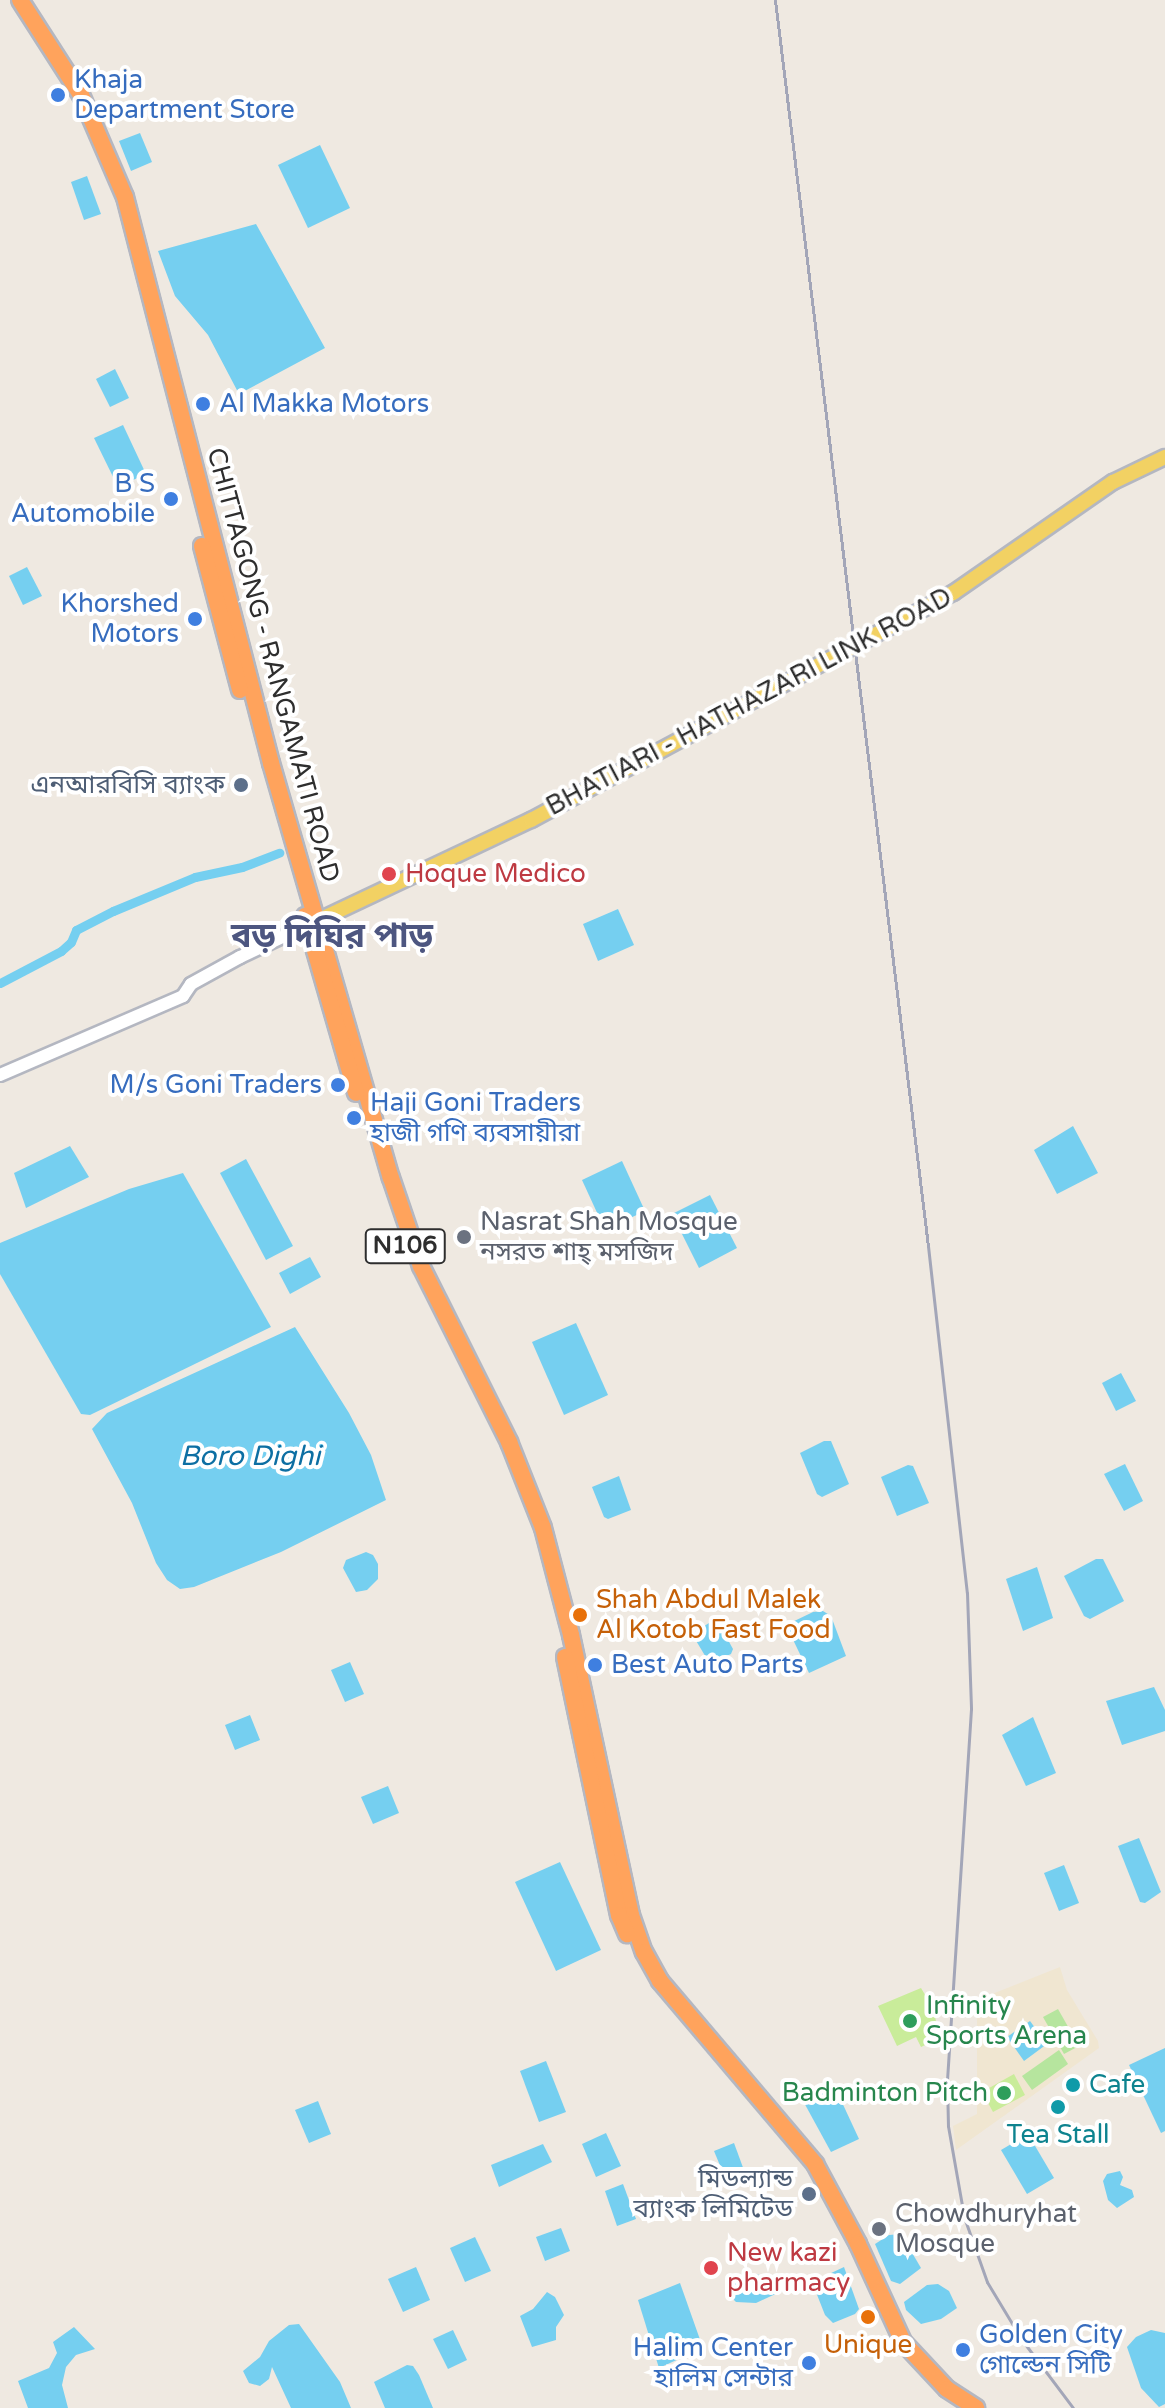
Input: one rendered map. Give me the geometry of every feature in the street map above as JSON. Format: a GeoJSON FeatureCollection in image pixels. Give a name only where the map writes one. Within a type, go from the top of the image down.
{"type":"FeatureCollection","features":[{"type":"Feature","properties":{"kind":"highway","name":"CHITTAGONG - RANGAMATI ROAD"},"geometry":{"type":"LineString","coordinates":[[11,0],[49,50]]}},
{"type":"Feature","properties":{"kind":"highway","name":"CHITTAGONG - RANGAMATI ROAD"},"geometry":{"type":"LineString","coordinates":[[20,0],[97,128],[125,197],[312,923],[421,1266],[509,1442],[543,1528],[571,1635],[640,1954],[652,1985],[806,2166],[845,2235],[901,2352],[960,2408]]}},
{"type":"Feature","properties":{"kind":"highway","name":"CHITTAGONG - RANGAMATI ROAD"},"geometry":{"type":"LineString","coordinates":[[640,1954],[815,2164],[858,2244],[903,2342],[947,2389],[976,2408]]}},
{"type":"Feature","properties":{"kind":"main road","name":"BHATIARI - HATHAZARI LINK ROAD"},"geometry":{"type":"LineString","coordinates":[[312,923],[531,820],[926,608],[1113,482],[1165,457]]}},
{"type":"Feature","properties":{"kind":"street"},"geometry":{"type":"LineString","coordinates":[[0,1075],[183,996],[191,984],[312,923]]}},
{"type":"Feature","properties":{"kind":"shaded area"},"geometry":{"type":"Polygon","coordinates":[[[1060,1967],[1067,1990],[1098,2041],[1099,2048],[956,2150],[953,2126],[977,2114],[977,2000],[1060,1967]]]}},
{"type":"Feature","properties":{"kind":"green space","name":"Infinity Sports Arena"},"geometry":{"type":"Polygon","coordinates":[[[921,1988],[933,2008],[938,2030],[936,2040],[921,2047],[916,2037],[897,2046],[878,2006],[921,1988]]]}},
{"type":"Feature","properties":{"kind":"green space"},"geometry":{"type":"Polygon","coordinates":[[[1058,2009],[1079,2046],[1064,2054],[1043,2017],[1058,2009]]]}},
{"type":"Feature","properties":{"kind":"green space"},"geometry":{"type":"Polygon","coordinates":[[[1059,2050],[1068,2064],[1032,2090],[1022,2076],[1059,2050]]]}},
{"type":"Feature","properties":{"kind":"green space","name":"Badminton Pitch"},"geometry":{"type":"Polygon","coordinates":[[[1014,2074],[1025,2095],[993,2112],[982,2092],[1014,2074]]]}},
{"type":"Feature","properties":{"kind":"water"},"geometry":{"type":"Polygon","coordinates":[[[140,133],[152,162],[131,171],[119,141],[140,133]]]}},
{"type":"Feature","properties":{"kind":"water"},"geometry":{"type":"Polygon","coordinates":[[[320,145],[350,208],[308,228],[278,165],[320,145]]]}},
{"type":"Feature","properties":{"kind":"water"},"geometry":{"type":"Polygon","coordinates":[[[87,176],[101,214],[84,220],[71,182],[87,176]]]}},
{"type":"Feature","properties":{"kind":"water"},"geometry":{"type":"Polygon","coordinates":[[[256,224],[325,348],[239,394],[208,335],[175,296],[158,251],[256,224]]]}},
{"type":"Feature","properties":{"kind":"water"},"geometry":{"type":"Polygon","coordinates":[[[115,369],[129,398],[110,407],[96,379],[115,369]]]}},
{"type":"Feature","properties":{"kind":"water"},"geometry":{"type":"Polygon","coordinates":[[[123,425],[146,474],[118,487],[94,438],[123,425]]]}},
{"type":"Feature","properties":{"kind":"water"},"geometry":{"type":"Polygon","coordinates":[[[27,567],[42,596],[23,605],[9,576],[27,567]]]}},
{"type":"Feature","properties":{"kind":"water"},"geometry":{"type":"Polygon","coordinates":[[[618,909],[634,945],[598,961],[583,924],[618,909]]]}},
{"type":"Feature","properties":{"kind":"water"},"geometry":{"type":"Polygon","coordinates":[[[1073,1126],[1098,1173],[1057,1194],[1034,1150],[1073,1126]]]}},
{"type":"Feature","properties":{"kind":"water"},"geometry":{"type":"Polygon","coordinates":[[[70,1146],[89,1177],[26,1208],[14,1173],[70,1146]]]}},
{"type":"Feature","properties":{"kind":"water"},"geometry":{"type":"Polygon","coordinates":[[[246,1159],[293,1246],[266,1260],[220,1173],[246,1159]]]}},
{"type":"Feature","properties":{"kind":"water"},"geometry":{"type":"Polygon","coordinates":[[[622,1161],[645,1211],[605,1230],[582,1180],[622,1161]]]}},
{"type":"Feature","properties":{"kind":"water","name":"Boro Dighi"},"geometry":{"type":"Polygon","coordinates":[[[183,1173],[271,1327],[90,1415],[81,1414],[0,1274],[0,1243],[129,1189],[183,1173]]]}},
{"type":"Feature","properties":{"kind":"water"},"geometry":{"type":"Polygon","coordinates":[[[710,1195],[737,1248],[699,1268],[672,1214],[710,1195]]]}},
{"type":"Feature","properties":{"kind":"water"},"geometry":{"type":"Polygon","coordinates":[[[310,1257],[321,1277],[290,1294],[279,1273],[310,1257]]]}},
{"type":"Feature","properties":{"kind":"water"},"geometry":{"type":"Polygon","coordinates":[[[576,1323],[608,1395],[564,1415],[532,1342],[576,1323]]]}},
{"type":"Feature","properties":{"kind":"water","name":"Boro Dighi"},"geometry":{"type":"Polygon","coordinates":[[[295,1327],[349,1413],[371,1455],[386,1500],[281,1552],[194,1587],[180,1589],[167,1580],[156,1563],[132,1503],[92,1429],[107,1413],[295,1327]]]}},
{"type":"Feature","properties":{"kind":"water"},"geometry":{"type":"Polygon","coordinates":[[[1121,1373],[1136,1401],[1116,1411],[1102,1383],[1121,1373]]]}},
{"type":"Feature","properties":{"kind":"water"},"geometry":{"type":"Polygon","coordinates":[[[824,1441],[831,1441],[849,1484],[822,1497],[817,1494],[800,1453],[824,1441]]]}},
{"type":"Feature","properties":{"kind":"water"},"geometry":{"type":"Polygon","coordinates":[[[1125,1464],[1143,1501],[1124,1511],[1104,1474],[1125,1464]]]}},
{"type":"Feature","properties":{"kind":"water"},"geometry":{"type":"Polygon","coordinates":[[[908,1465],[913,1466],[929,1503],[897,1516],[881,1477],[908,1465]]]}},
{"type":"Feature","properties":{"kind":"water"},"geometry":{"type":"Polygon","coordinates":[[[619,1476],[631,1510],[608,1519],[604,1517],[592,1487],[619,1476]]]}},
{"type":"Feature","properties":{"kind":"water"},"geometry":{"type":"Polygon","coordinates":[[[366,1552],[373,1555],[378,1564],[378,1579],[367,1590],[356,1592],[343,1568],[346,1560],[366,1552]]]}},
{"type":"Feature","properties":{"kind":"water"},"geometry":{"type":"Polygon","coordinates":[[[1096,1559],[1103,1559],[1124,1601],[1090,1619],[1084,1616],[1064,1576],[1096,1559]]]}},
{"type":"Feature","properties":{"kind":"water"},"geometry":{"type":"Polygon","coordinates":[[[1037,1567],[1053,1618],[1023,1631],[1006,1579],[1037,1567]]]}},
{"type":"Feature","properties":{"kind":"water"},"geometry":{"type":"Polygon","coordinates":[[[823,1611],[831,1616],[846,1656],[809,1673],[786,1625],[813,1612],[823,1611]]]}},
{"type":"Feature","properties":{"kind":"water"},"geometry":{"type":"Polygon","coordinates":[[[712,1621],[718,1622],[733,1649],[731,1654],[710,1664],[692,1634],[712,1621]]]}},
{"type":"Feature","properties":{"kind":"water"},"geometry":{"type":"Polygon","coordinates":[[[350,1662],[364,1694],[345,1702],[331,1670],[350,1662]]]}},
{"type":"Feature","properties":{"kind":"water"},"geometry":{"type":"Polygon","coordinates":[[[1154,1687],[1165,1710],[1165,1731],[1122,1745],[1106,1701],[1154,1687]]]}},
{"type":"Feature","properties":{"kind":"water"},"geometry":{"type":"Polygon","coordinates":[[[250,1715],[260,1740],[235,1750],[225,1725],[250,1715]]]}},
{"type":"Feature","properties":{"kind":"water"},"geometry":{"type":"Polygon","coordinates":[[[1033,1717],[1056,1773],[1026,1786],[1002,1735],[1033,1717]]]}},
{"type":"Feature","properties":{"kind":"water"},"geometry":{"type":"Polygon","coordinates":[[[388,1786],[399,1813],[373,1824],[361,1797],[388,1786]]]}},
{"type":"Feature","properties":{"kind":"water"},"geometry":{"type":"Polygon","coordinates":[[[1139,1838],[1161,1892],[1145,1903],[1140,1902],[1118,1846],[1139,1838]]]}},
{"type":"Feature","properties":{"kind":"water"},"geometry":{"type":"Polygon","coordinates":[[[560,1862],[601,1950],[556,1971],[515,1882],[560,1862]]]}},
{"type":"Feature","properties":{"kind":"water"},"geometry":{"type":"Polygon","coordinates":[[[1064,1865],[1079,1903],[1059,1911],[1044,1873],[1064,1865]]]}},
{"type":"Feature","properties":{"kind":"water"},"geometry":{"type":"Polygon","coordinates":[[[1030,2021],[1047,2044],[1024,2061],[1007,2037],[1030,2021]]]}},
{"type":"Feature","properties":{"kind":"water"},"geometry":{"type":"Polygon","coordinates":[[[1165,2048],[1165,2131],[1161,2133],[1129,2065],[1165,2048]]]}},
{"type":"Feature","properties":{"kind":"water"},"geometry":{"type":"Polygon","coordinates":[[[546,2061],[566,2112],[539,2122],[520,2071],[546,2061]]]}},
{"type":"Feature","properties":{"kind":"water"},"geometry":{"type":"Polygon","coordinates":[[[833,2083],[859,2139],[831,2152],[802,2099],[833,2083]]]}},
{"type":"Feature","properties":{"kind":"water"},"geometry":{"type":"Polygon","coordinates":[[[318,2101],[331,2134],[309,2143],[295,2110],[318,2101]]]}},
{"type":"Feature","properties":{"kind":"water"},"geometry":{"type":"Polygon","coordinates":[[[606,2133],[621,2166],[596,2177],[582,2144],[606,2133]]]}},
{"type":"Feature","properties":{"kind":"water"},"geometry":{"type":"Polygon","coordinates":[[[1028,2134],[1054,2178],[1027,2194],[1001,2150],[1028,2134]]]}},
{"type":"Feature","properties":{"kind":"water"},"geometry":{"type":"Polygon","coordinates":[[[734,2143],[745,2173],[726,2180],[714,2151],[734,2143]]]}},
{"type":"Feature","properties":{"kind":"water"},"geometry":{"type":"Polygon","coordinates":[[[543,2144],[552,2162],[499,2187],[491,2165],[543,2144]]]}},
{"type":"Feature","properties":{"kind":"water"},"geometry":{"type":"Polygon","coordinates":[[[1120,2171],[1123,2177],[1120,2185],[1132,2190],[1134,2197],[1117,2208],[1108,2200],[1103,2181],[1107,2174],[1120,2171]]]}},
{"type":"Feature","properties":{"kind":"water"},"geometry":{"type":"Polygon","coordinates":[[[623,2184],[636,2219],[617,2226],[605,2191],[623,2184]]]}},
{"type":"Feature","properties":{"kind":"water"},"geometry":{"type":"Polygon","coordinates":[[[561,2228],[570,2251],[545,2261],[536,2237],[561,2228]]]}},
{"type":"Feature","properties":{"kind":"water"},"geometry":{"type":"Polygon","coordinates":[[[901,2234],[921,2268],[900,2284],[891,2281],[875,2244],[889,2235],[901,2234]]]}},
{"type":"Feature","properties":{"kind":"water"},"geometry":{"type":"Polygon","coordinates":[[[475,2237],[491,2271],[465,2282],[450,2248],[475,2237]]]}},
{"type":"Feature","properties":{"kind":"water"},"geometry":{"type":"Polygon","coordinates":[[[416,2267],[430,2300],[403,2312],[388,2279],[416,2267]]]}},
{"type":"Feature","properties":{"kind":"water"},"geometry":{"type":"Polygon","coordinates":[[[844,2267],[859,2309],[855,2314],[833,2323],[825,2315],[812,2282],[844,2267]]]}},
{"type":"Feature","properties":{"kind":"water"},"geometry":{"type":"Polygon","coordinates":[[[754,2274],[777,2278],[782,2291],[756,2303],[736,2302],[727,2293],[730,2285],[754,2274]]]}},
{"type":"Feature","properties":{"kind":"water"},"geometry":{"type":"Polygon","coordinates":[[[680,2283],[703,2348],[659,2368],[638,2300],[680,2283]]]}},
{"type":"Feature","properties":{"kind":"water"},"geometry":{"type":"Polygon","coordinates":[[[938,2284],[949,2291],[957,2308],[941,2319],[921,2324],[906,2310],[904,2302],[927,2285],[938,2284]]]}},
{"type":"Feature","properties":{"kind":"water"},"geometry":{"type":"Polygon","coordinates":[[[547,2292],[555,2297],[564,2315],[556,2327],[556,2340],[532,2347],[520,2316],[533,2309],[547,2292]]]}},
{"type":"Feature","properties":{"kind":"water"},"geometry":{"type":"Polygon","coordinates":[[[299,2324],[340,2382],[351,2408],[291,2408],[272,2367],[269,2379],[260,2386],[249,2383],[243,2371],[260,2357],[269,2341],[289,2325],[299,2324]]]}},
{"type":"Feature","properties":{"kind":"water"},"geometry":{"type":"Polygon","coordinates":[[[74,2327],[95,2349],[76,2355],[66,2367],[62,2385],[68,2408],[28,2408],[18,2381],[49,2368],[57,2353],[53,2342],[74,2327]]]}},
{"type":"Feature","properties":{"kind":"water"},"geometry":{"type":"Polygon","coordinates":[[[453,2330],[467,2360],[448,2369],[433,2339],[453,2330]]]}},
{"type":"Feature","properties":{"kind":"water"},"geometry":{"type":"Polygon","coordinates":[[[1151,2330],[1165,2333],[1165,2404],[1159,2407],[1141,2388],[1127,2347],[1136,2337],[1151,2330]]]}},
{"type":"Feature","properties":{"kind":"water"},"geometry":{"type":"Polygon","coordinates":[[[407,2365],[413,2366],[419,2375],[433,2408],[385,2408],[374,2382],[407,2365]]]}},
{"type":"Feature","properties":{"kind":"waterway"},"geometry":{"type":"LineString","coordinates":[[0,983],[61,951],[71,942],[76,930],[113,911],[195,877],[242,867],[279,853]]}},
{"type":"Feature","properties":{"kind":"railway"},"geometry":{"type":"LineString","coordinates":[[775,0],[928,1246],[967,1593],[971,1709],[947,2082],[948,2126],[964,2217],[987,2282],[1022,2340],[1073,2408]]}},
{"type":"Feature","properties":{"kind":"place","name":"Khaja Department Store"},"geometry":{"type":"Point","coordinates":[58,95]}},
{"type":"Feature","properties":{"kind":"place","name":"Al Makka Motors"},"geometry":{"type":"Point","coordinates":[203,404]}},
{"type":"Feature","properties":{"kind":"place","name":"B S Automobile"},"geometry":{"type":"Point","coordinates":[171,499]}},
{"type":"Feature","properties":{"kind":"place","name":"Khorshed Motors"},"geometry":{"type":"Point","coordinates":[195,619]}},
{"type":"Feature","properties":{"kind":"place","name":"এনআরবিসি ব্যাংক"},"geometry":{"type":"Point","coordinates":[241,785]}},
{"type":"Feature","properties":{"kind":"place","name":"Hoque Medico"},"geometry":{"type":"Point","coordinates":[389,874]}},
{"type":"Feature","properties":{"kind":"place","name":"M/s Goni Traders"},"geometry":{"type":"Point","coordinates":[338,1085]}},
{"type":"Feature","properties":{"kind":"place","name":"Haji Goni Traders হাজী গণি ব্যবসায়ীরা"},"geometry":{"type":"Point","coordinates":[354,1118]}},
{"type":"Feature","properties":{"kind":"place","name":"Nasrat Shah Mosque নসরত শাহ্‌ মসজিদ"},"geometry":{"type":"Point","coordinates":[464,1237]}},
{"type":"Feature","properties":{"kind":"place","name":"Shah Abdul Malek Al Kotob Fast Food"},"geometry":{"type":"Point","coordinates":[580,1615]}},
{"type":"Feature","properties":{"kind":"place","name":"Best Auto Parts"},"geometry":{"type":"Point","coordinates":[595,1665]}},
{"type":"Feature","properties":{"kind":"place","name":"Infinity Sports Arena"},"geometry":{"type":"Point","coordinates":[910,2021]}},
{"type":"Feature","properties":{"kind":"place","name":"Cafe"},"geometry":{"type":"Point","coordinates":[1073,2085]}},
{"type":"Feature","properties":{"kind":"place","name":"Badminton Pitch"},"geometry":{"type":"Point","coordinates":[1004,2093]}},
{"type":"Feature","properties":{"kind":"place","name":"Tea Stall"},"geometry":{"type":"Point","coordinates":[1058,2107]}},
{"type":"Feature","properties":{"kind":"place","name":"মিডল্যান্ড ব্যাংক লিমিটেড"},"geometry":{"type":"Point","coordinates":[809,2194]}},
{"type":"Feature","properties":{"kind":"place","name":"Chowdhuryhat Mosque"},"geometry":{"type":"Point","coordinates":[879,2229]}},
{"type":"Feature","properties":{"kind":"place","name":"New kazi pharmacy"},"geometry":{"type":"Point","coordinates":[711,2268]}},
{"type":"Feature","properties":{"kind":"place","name":"Unique"},"geometry":{"type":"Point","coordinates":[868,2317]}},
{"type":"Feature","properties":{"kind":"place","name":"Golden City গোল্ডেন সিটি"},"geometry":{"type":"Point","coordinates":[963,2350]}},
{"type":"Feature","properties":{"kind":"place","name":"Halim Center হালিম সেন্টার"},"geometry":{"type":"Point","coordinates":[809,2363]}},
{"type":"Feature","properties":{"kind":"district","name":"বড় দিঘির পাড়"},"geometry":{"type":"Point","coordinates":[332,937]}}]}
